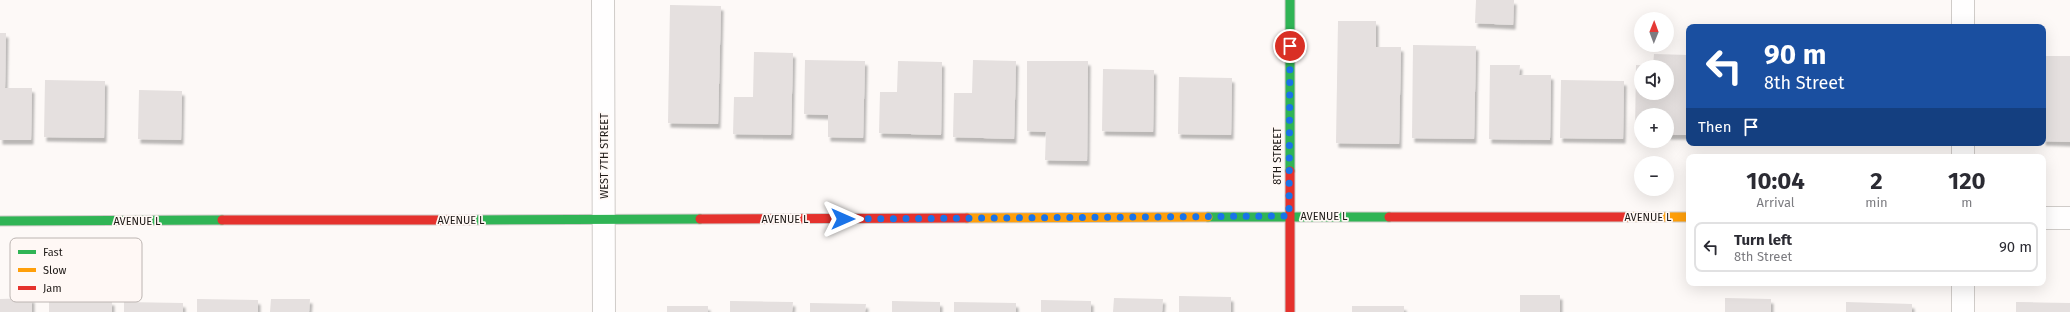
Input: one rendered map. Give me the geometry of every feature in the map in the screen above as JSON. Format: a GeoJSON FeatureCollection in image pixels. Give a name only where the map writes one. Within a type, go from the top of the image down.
{"type":"FeatureCollection","features":[{"type":"Feature","properties":{"kind":"street","name":"WEST 7TH STREET"},"geometry":{"type":"LineString","coordinates":[[603,0],[604,312]]}},
{"type":"Feature","properties":{"kind":"street","name":"8TH STREET"},"geometry":{"type":"LineString","coordinates":[[1290,0],[1290,312]]}},
{"type":"Feature","properties":{"kind":"street"},"geometry":{"type":"LineString","coordinates":[[1963,0],[1963,24]]}},
{"type":"Feature","properties":{"kind":"street","name":"AVENUE L"},"geometry":{"type":"LineString","coordinates":[[0,221],[604,220],[1289,216],[1686,217]]}},
{"type":"Feature","properties":{"kind":"street"},"geometry":{"type":"LineString","coordinates":[[2046,218],[2070,218]]}},
{"type":"Feature","properties":{"kind":"street"},"geometry":{"type":"LineString","coordinates":[[1963,286],[1963,312]]}},
{"type":"Feature","properties":{"kind":"building"},"geometry":{"type":"Polygon","coordinates":[[[1476,0],[1514,0],[1513,25],[1475,23],[1476,0]]]}},
{"type":"Feature","properties":{"kind":"building"},"geometry":{"type":"Polygon","coordinates":[[[670,5],[721,6],[718,124],[668,123],[670,5]]]}},
{"type":"Feature","properties":{"kind":"building"},"geometry":{"type":"Polygon","coordinates":[[[1338,21],[1376,21],[1376,47],[1401,47],[1399,144],[1336,143],[1338,21]]]}},
{"type":"Feature","properties":{"kind":"building"},"geometry":{"type":"Polygon","coordinates":[[[0,33],[6,33],[5,88],[32,88],[31,140],[0,140],[0,33]]]}},
{"type":"Feature","properties":{"kind":"building"},"geometry":{"type":"Polygon","coordinates":[[[1413,45],[1476,46],[1474,139],[1412,138],[1413,45]]]}},
{"type":"Feature","properties":{"kind":"building"},"geometry":{"type":"Polygon","coordinates":[[[754,52],[793,53],[791,135],[733,134],[734,97],[753,97],[754,52]]]}},
{"type":"Feature","properties":{"kind":"building"},"geometry":{"type":"Polygon","coordinates":[[[1654,54],[1686,55],[1686,135],[1674,135],[1674,108],[1635,108],[1635,100],[1674,100],[1674,60],[1654,60],[1654,54]]]}},
{"type":"Feature","properties":{"kind":"building"},"geometry":{"type":"Polygon","coordinates":[[[2046,56],[2070,56],[2070,142],[2046,141],[2046,56]]]}},
{"type":"Feature","properties":{"kind":"building"},"geometry":{"type":"Polygon","coordinates":[[[805,60],[865,61],[863,138],[828,137],[828,115],[804,114],[805,60]]]}},
{"type":"Feature","properties":{"kind":"building"},"geometry":{"type":"Polygon","coordinates":[[[973,60],[1016,61],[1014,139],[953,137],[954,93],[972,93],[973,60]]]}},
{"type":"Feature","properties":{"kind":"building"},"geometry":{"type":"Polygon","coordinates":[[[898,61],[942,62],[941,135],[879,133],[880,92],[897,92],[898,61]]]}},
{"type":"Feature","properties":{"kind":"building"},"geometry":{"type":"Polygon","coordinates":[[[1027,61],[1088,61],[1087,161],[1045,160],[1046,132],[1027,131],[1027,61]]]}},
{"type":"Feature","properties":{"kind":"building"},"geometry":{"type":"Polygon","coordinates":[[[1490,65],[1520,65],[1519,75],[1551,75],[1550,140],[1489,139],[1490,65]]]}},
{"type":"Feature","properties":{"kind":"building"},"geometry":{"type":"Polygon","coordinates":[[[1103,69],[1154,70],[1153,132],[1102,131],[1103,69]]]}},
{"type":"Feature","properties":{"kind":"building"},"geometry":{"type":"Polygon","coordinates":[[[1179,77],[1232,78],[1231,135],[1178,134],[1179,77]]]}},
{"type":"Feature","properties":{"kind":"building"},"geometry":{"type":"Polygon","coordinates":[[[45,80],[105,81],[104,138],[44,137],[45,80]]]}},
{"type":"Feature","properties":{"kind":"building"},"geometry":{"type":"Polygon","coordinates":[[[1561,80],[1624,81],[1623,139],[1560,138],[1561,80]]]}},
{"type":"Feature","properties":{"kind":"building"},"geometry":{"type":"Polygon","coordinates":[[[139,90],[182,91],[181,140],[138,139],[139,90]]]}},
{"type":"Feature","properties":{"kind":"building"},"geometry":{"type":"Polygon","coordinates":[[[1520,295],[1560,295],[1560,312],[1520,312],[1520,295]]]}},
{"type":"Feature","properties":{"kind":"building"},"geometry":{"type":"Polygon","coordinates":[[[1179,296],[1231,297],[1231,312],[1179,312],[1179,296]]]}},
{"type":"Feature","properties":{"kind":"building"},"geometry":{"type":"Polygon","coordinates":[[[1114,298],[1163,299],[1162,312],[1113,312],[1114,298]]]}},
{"type":"Feature","properties":{"kind":"building"},"geometry":{"type":"Polygon","coordinates":[[[1725,298],[1771,299],[1771,312],[1725,312],[1725,298]]]}},
{"type":"Feature","properties":{"kind":"building"},"geometry":{"type":"Polygon","coordinates":[[[0,299],[10,299],[10,302],[32,302],[32,312],[0,312],[0,299]]]}},
{"type":"Feature","properties":{"kind":"building"},"geometry":{"type":"Polygon","coordinates":[[[197,299],[258,300],[258,312],[197,312],[197,299]]]}},
{"type":"Feature","properties":{"kind":"building"},"geometry":{"type":"Polygon","coordinates":[[[271,299],[310,299],[309,312],[270,312],[271,299]]]}},
{"type":"Feature","properties":{"kind":"building"},"geometry":{"type":"Polygon","coordinates":[[[1041,300],[1091,301],[1091,312],[1041,312],[1041,300]]]}},
{"type":"Feature","properties":{"kind":"building"},"geometry":{"type":"Polygon","coordinates":[[[730,301],[793,302],[792,312],[730,312],[730,301]]]}},
{"type":"Feature","properties":{"kind":"building"},"geometry":{"type":"Polygon","coordinates":[[[892,301],[940,302],[940,312],[892,312],[892,301]]]}},
{"type":"Feature","properties":{"kind":"building"},"geometry":{"type":"Polygon","coordinates":[[[49,302],[112,302],[112,312],[49,312],[49,302]]]}},
{"type":"Feature","properties":{"kind":"building"},"geometry":{"type":"Polygon","coordinates":[[[124,302],[183,303],[183,312],[124,312],[124,302]]]}},
{"type":"Feature","properties":{"kind":"building"},"geometry":{"type":"Polygon","coordinates":[[[954,302],[1016,303],[1016,312],[954,312],[954,302]]]}},
{"type":"Feature","properties":{"kind":"building"},"geometry":{"type":"Polygon","coordinates":[[[1846,302],[1912,304],[1912,312],[1846,312],[1846,302]]]}},
{"type":"Feature","properties":{"kind":"building"},"geometry":{"type":"Polygon","coordinates":[[[2016,302],[2070,303],[2070,312],[2016,312],[2016,302]]]}},
{"type":"Feature","properties":{"kind":"building"},"geometry":{"type":"Polygon","coordinates":[[[810,303],[866,304],[865,312],[810,312],[810,303]]]}},
{"type":"Feature","properties":{"kind":"building"},"geometry":{"type":"Polygon","coordinates":[[[667,306],[708,306],[708,312],[667,312],[667,306]]]}},
{"type":"Feature","properties":{"kind":"building"},"geometry":{"type":"Polygon","coordinates":[[[1352,306],[1404,306],[1404,312],[1352,312],[1352,306]]]}},
{"type":"Feature","properties":{"kind":"traffic: fast"},"geometry":{"type":"LineString","coordinates":[[1290,0],[1290,171]]}},
{"type":"Feature","properties":{"kind":"traffic: fast"},"geometry":{"type":"LineString","coordinates":[[1208,217],[1389,217]]}},
{"type":"Feature","properties":{"kind":"traffic: fast"},"geometry":{"type":"LineString","coordinates":[[469,220],[700,219]]}},
{"type":"Feature","properties":{"kind":"traffic: fast"},"geometry":{"type":"LineString","coordinates":[[0,221],[222,220]]}},
{"type":"Feature","properties":{"kind":"traffic: slow"},"geometry":{"type":"LineString","coordinates":[[967,218],[1208,217]]}},
{"type":"Feature","properties":{"kind":"traffic: slow"},"geometry":{"type":"LineString","coordinates":[[1627,217],[1686,217]]}},
{"type":"Feature","properties":{"kind":"traffic: jam"},"geometry":{"type":"LineString","coordinates":[[1290,171],[1290,312]]}},
{"type":"Feature","properties":{"kind":"traffic: jam"},"geometry":{"type":"LineString","coordinates":[[1389,217],[1627,217]]}},
{"type":"Feature","properties":{"kind":"traffic: jam"},"geometry":{"type":"LineString","coordinates":[[700,219],[967,218]]}},
{"type":"Feature","properties":{"kind":"traffic: jam"},"geometry":{"type":"LineString","coordinates":[[222,220],[469,220]]}},
{"type":"Feature","properties":{"kind":"route"},"geometry":{"type":"LineString","coordinates":[[843,219],[1289,216],[1290,46]]}}]}
